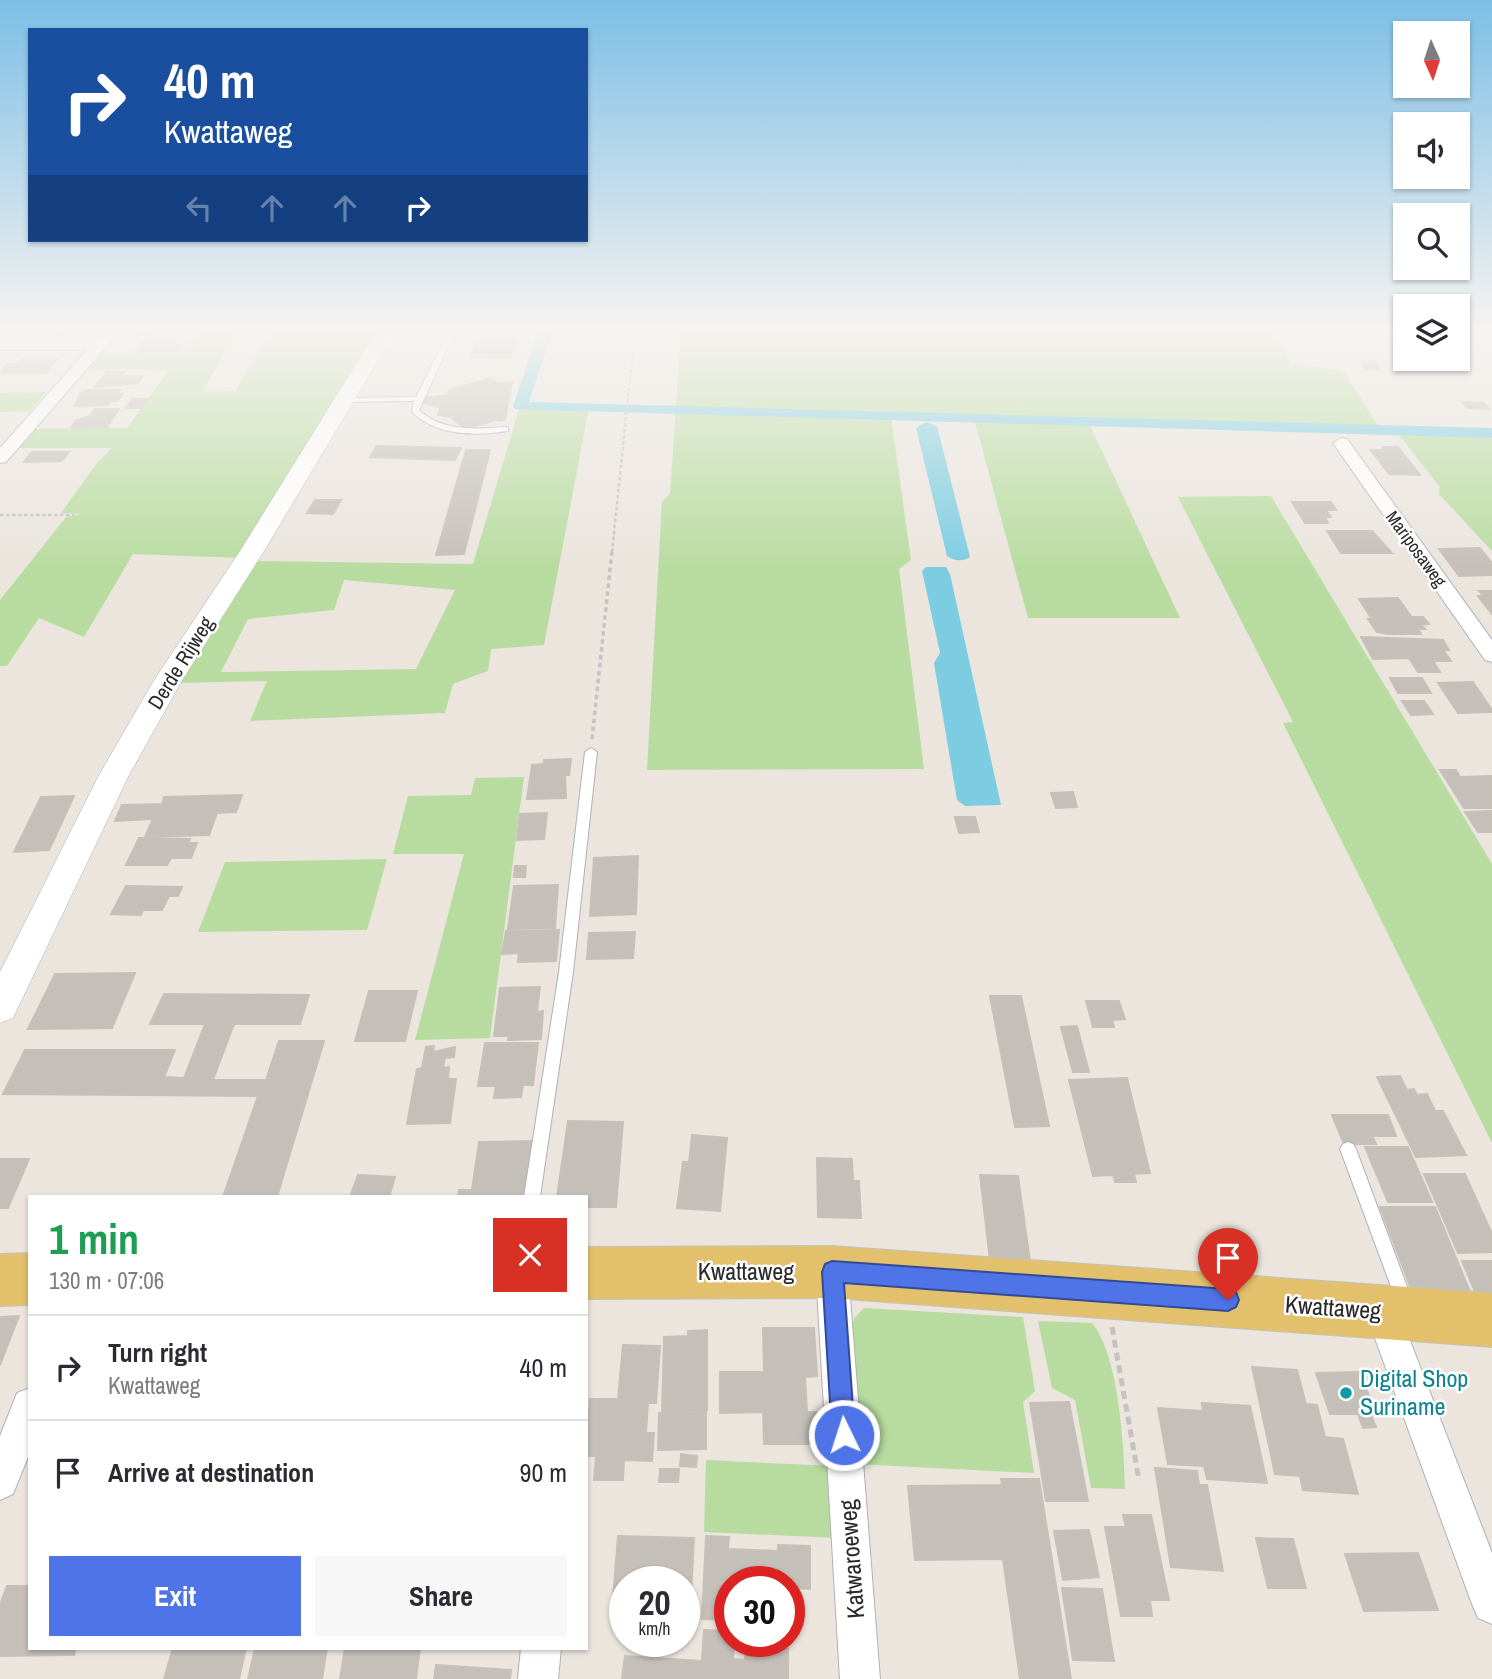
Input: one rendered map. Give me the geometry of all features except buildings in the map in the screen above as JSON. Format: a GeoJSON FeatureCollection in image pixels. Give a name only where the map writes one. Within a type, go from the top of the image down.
{"type":"FeatureCollection","features":[{"type":"Feature","properties":{"kind":"main road","name":"Kwattaweg"},"geometry":{"type":"LineString","coordinates":[[588,1273],[832,1272],[1492,1320]]}},
{"type":"Feature","properties":{"kind":"main road"},"geometry":{"type":"LineString","coordinates":[[0,1280],[28,1279]]}},
{"type":"Feature","properties":{"kind":"street"},"geometry":{"type":"LineString","coordinates":[[0,458],[43,410]]}},
{"type":"Feature","properties":{"kind":"street","name":"Derde Rijweg"},"geometry":{"type":"LineString","coordinates":[[0,1008],[120,765],[167,682],[338,410]]}},
{"type":"Feature","properties":{"kind":"street","name":"Mariposaweg"},"geometry":{"type":"LineString","coordinates":[[1341,443],[1492,655]]}},
{"type":"Feature","properties":{"kind":"street","name":"Katwaroeweg"},"geometry":{"type":"LineString","coordinates":[[832,1272],[860,1679]]}},
{"type":"Feature","properties":{"kind":"street"},"geometry":{"type":"LineString","coordinates":[[1396,1312],[1492,1604]]}},
{"type":"Feature","properties":{"kind":"street"},"geometry":{"type":"LineString","coordinates":[[0,1481],[28,1411]]}},
{"type":"Feature","properties":{"kind":"street"},"geometry":{"type":"LineString","coordinates":[[538,1679],[541,1650]]}},
{"type":"Feature","properties":{"kind":"lane"},"geometry":{"type":"LineString","coordinates":[[415,410],[419,416],[450,429],[505,429]]}},
{"type":"Feature","properties":{"kind":"lane"},"geometry":{"type":"LineString","coordinates":[[532,1195],[566,972],[591,752]]}},
{"type":"Feature","properties":{"kind":"lane"},"geometry":{"type":"LineString","coordinates":[[1348,1149],[1396,1312]]}},
{"type":"Feature","properties":{"kind":"path"},"geometry":{"type":"LineString","coordinates":[[591,752],[626,410]]}},
{"type":"Feature","properties":{"kind":"path"},"geometry":{"type":"LineString","coordinates":[[0,515],[74,515]]}},
{"type":"Feature","properties":{"kind":"path"},"geometry":{"type":"LineString","coordinates":[[1105,1290],[1139,1480]]}},
{"type":"Feature","properties":{"kind":"green space"},"geometry":{"type":"Polygon","coordinates":[[[0,410],[31,410],[30,411],[0,410]]]}},
{"type":"Feature","properties":{"kind":"green space"},"geometry":{"type":"Polygon","coordinates":[[[140,410],[333,410],[242,558],[133,554],[84,637],[39,618],[7,666],[0,666],[0,600],[66,517],[81,514],[61,513],[97,463],[112,448],[12,448],[28,429],[127,428],[140,410]]]}},
{"type":"Feature","properties":{"kind":"green space"},"geometry":{"type":"Polygon","coordinates":[[[519,410],[588,410],[544,645],[491,649],[488,671],[453,684],[445,713],[250,721],[267,681],[177,683],[257,561],[473,564],[519,410]],[[344,580],[334,610],[248,619],[221,672],[416,669],[455,590],[344,580]]]}},
{"type":"Feature","properties":{"kind":"green space"},"geometry":{"type":"Polygon","coordinates":[[[676,410],[1368,410],[1380,429],[1088,421],[1180,618],[1028,618],[974,418],[891,416],[911,560],[899,569],[924,769],[647,770],[662,502],[670,494],[676,410]]]}},
{"type":"Feature","properties":{"kind":"green space"},"geometry":{"type":"Polygon","coordinates":[[[1395,430],[1492,433],[1492,551],[1439,494],[1440,487],[1395,430]]]}},
{"type":"Feature","properties":{"kind":"green space"},"geometry":{"type":"Polygon","coordinates":[[[1271,496],[1492,864],[1492,1143],[1283,723],[1293,722],[1178,497],[1271,496]]]}},
{"type":"Feature","properties":{"kind":"green space"},"geometry":{"type":"Polygon","coordinates":[[[524,777],[490,1038],[415,1040],[464,854],[393,854],[408,796],[471,795],[475,778],[524,777]]]}},
{"type":"Feature","properties":{"kind":"green space"},"geometry":{"type":"Polygon","coordinates":[[[387,859],[367,930],[198,932],[225,862],[387,859]]]}},
{"type":"Feature","properties":{"kind":"green space"},"geometry":{"type":"Polygon","coordinates":[[[864,1308],[1023,1317],[1035,1391],[1023,1402],[1034,1473],[855,1464],[848,1337],[855,1317],[864,1308]]]}},
{"type":"Feature","properties":{"kind":"green space"},"geometry":{"type":"Polygon","coordinates":[[[1038,1321],[1092,1323],[1101,1338],[1118,1402],[1125,1489],[1091,1488],[1075,1400],[1052,1388],[1038,1321]]]}},
{"type":"Feature","properties":{"kind":"green space"},"geometry":{"type":"Polygon","coordinates":[[[706,1460],[834,1466],[838,1538],[704,1532],[706,1460]]]}},
{"type":"Feature","properties":{"kind":"water"},"geometry":{"type":"Polygon","coordinates":[[[926,422],[937,426],[970,557],[964,560],[947,556],[916,428],[926,422]]]}},
{"type":"Feature","properties":{"kind":"water"},"geometry":{"type":"Polygon","coordinates":[[[926,567],[946,567],[950,574],[1001,805],[965,806],[957,800],[934,663],[940,653],[922,571],[926,567]]]}},
{"type":"Feature","properties":{"kind":"waterway"},"geometry":{"type":"LineString","coordinates":[[677,410],[1492,433]]}},
{"type":"Feature","properties":{"kind":"place","name":"Digital Shop Suriname"},"geometry":{"type":"Point","coordinates":[1346,1393]}},
{"type":"Feature","properties":{"kind":"route"},"geometry":{"type":"LineString","coordinates":[[844,1435],[832,1272],[1228,1300]]}}]}
